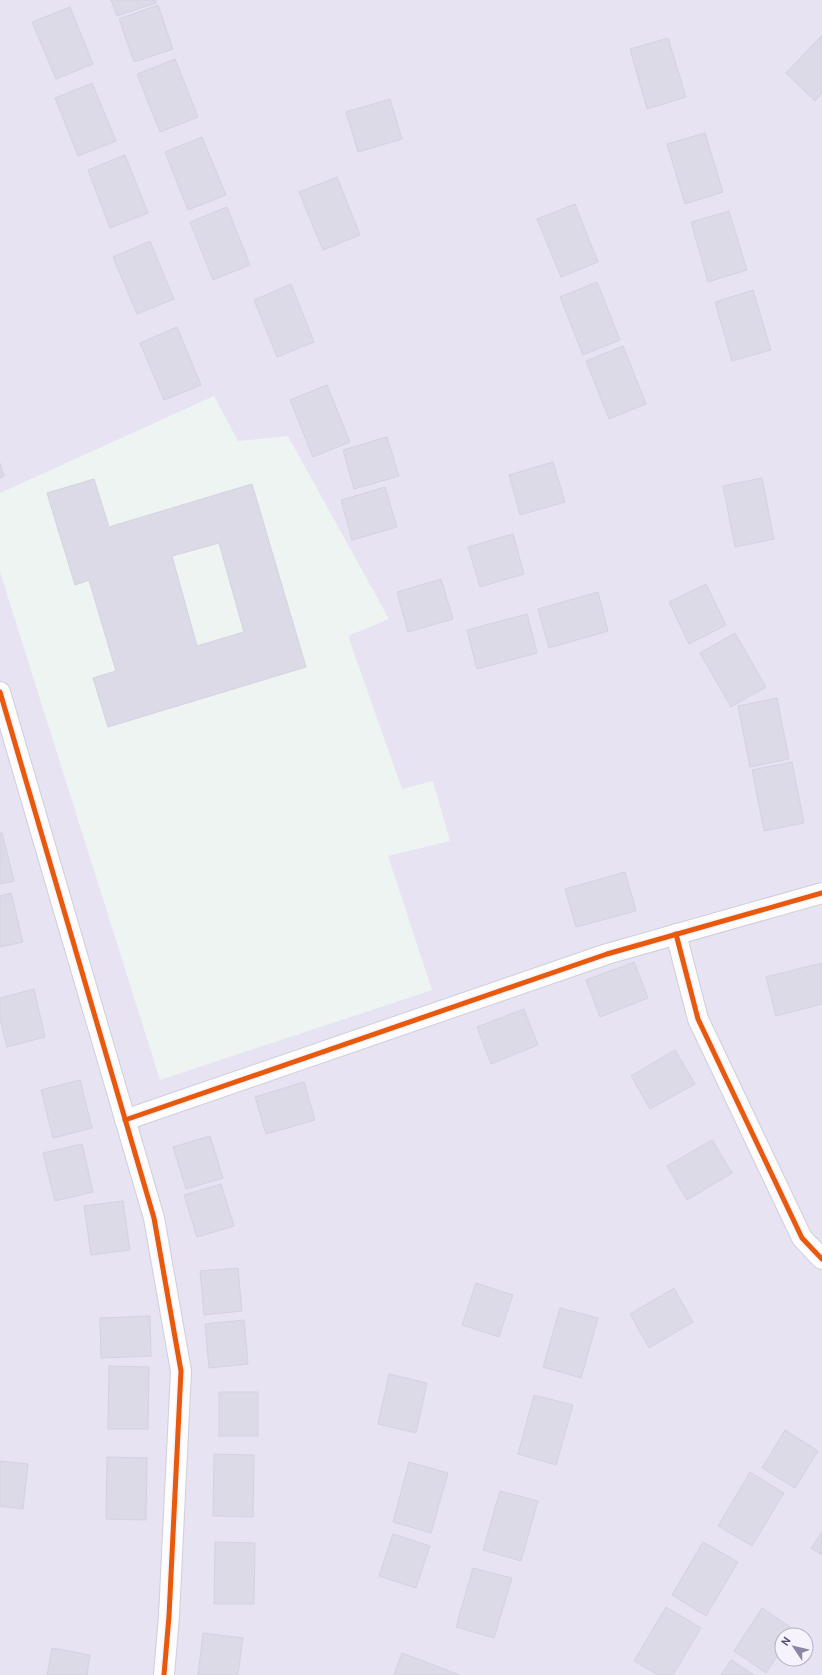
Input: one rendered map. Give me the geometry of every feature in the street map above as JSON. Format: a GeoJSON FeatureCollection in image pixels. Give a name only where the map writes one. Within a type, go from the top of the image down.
{"type":"FeatureCollection","features":[{"type":"Feature","properties":{"kind":"street"},"geometry":{"type":"LineString","coordinates":[[0,692],[154,1218],[181,1371],[169,1616],[164,1675]]}},
{"type":"Feature","properties":{"kind":"street"},"geometry":{"type":"LineString","coordinates":[[125,1120],[607,954],[822,893]]}},
{"type":"Feature","properties":{"kind":"street"},"geometry":{"type":"LineString","coordinates":[[676,934],[698,1019],[802,1238],[822,1259]]}},
{"type":"Feature","properties":{"kind":"shaded area"},"geometry":{"type":"Polygon","coordinates":[[[0,0],[822,0],[822,1675],[0,1675],[0,0]]]}},
{"type":"Feature","properties":{"kind":"shaded area"},"geometry":{"type":"Polygon","coordinates":[[[214,396],[238,441],[288,436],[389,619],[348,636],[402,789],[433,781],[450,841],[388,856],[432,990],[160,1080],[0,572],[0,493],[214,396]]]}},
{"type":"Feature","properties":{"kind":"building"},"geometry":{"type":"Polygon","coordinates":[[[111,0],[155,0],[156,3],[117,16],[111,0]]]}},
{"type":"Feature","properties":{"kind":"building"},"geometry":{"type":"Polygon","coordinates":[[[158,5],[173,49],[134,62],[119,19],[158,5]]]}},
{"type":"Feature","properties":{"kind":"building"},"geometry":{"type":"Polygon","coordinates":[[[70,7],[93,64],[56,79],[32,22],[70,7]]]}},
{"type":"Feature","properties":{"kind":"building"},"geometry":{"type":"Polygon","coordinates":[[[822,35],[822,93],[815,101],[786,73],[822,35]]]}},
{"type":"Feature","properties":{"kind":"building"},"geometry":{"type":"Polygon","coordinates":[[[668,38],[686,97],[647,109],[630,49],[668,38]]]}},
{"type":"Feature","properties":{"kind":"building"},"geometry":{"type":"Polygon","coordinates":[[[175,59],[198,117],[160,132],[137,74],[175,59]]]}},
{"type":"Feature","properties":{"kind":"building"},"geometry":{"type":"Polygon","coordinates":[[[92,83],[116,141],[78,156],[55,98],[92,83]]]}},
{"type":"Feature","properties":{"kind":"building"},"geometry":{"type":"Polygon","coordinates":[[[390,99],[402,139],[358,152],[346,112],[390,99]]]}},
{"type":"Feature","properties":{"kind":"building"},"geometry":{"type":"Polygon","coordinates":[[[705,133],[723,192],[685,204],[667,144],[705,133]]]}},
{"type":"Feature","properties":{"kind":"building"},"geometry":{"type":"Polygon","coordinates":[[[202,137],[226,195],[188,210],[165,152],[202,137]]]}},
{"type":"Feature","properties":{"kind":"building"},"geometry":{"type":"Polygon","coordinates":[[[125,155],[148,213],[110,228],[88,170],[125,155]]]}},
{"type":"Feature","properties":{"kind":"building"},"geometry":{"type":"Polygon","coordinates":[[[337,177],[360,235],[323,250],[299,192],[337,177]]]}},
{"type":"Feature","properties":{"kind":"building"},"geometry":{"type":"Polygon","coordinates":[[[575,204],[598,262],[561,277],[537,219],[575,204]]]}},
{"type":"Feature","properties":{"kind":"building"},"geometry":{"type":"Polygon","coordinates":[[[227,207],[250,265],[213,280],[190,222],[227,207]]]}},
{"type":"Feature","properties":{"kind":"building"},"geometry":{"type":"Polygon","coordinates":[[[729,211],[747,270],[708,282],[691,222],[729,211]]]}},
{"type":"Feature","properties":{"kind":"building"},"geometry":{"type":"Polygon","coordinates":[[[150,241],[174,299],[137,314],[113,257],[150,241]]]}},
{"type":"Feature","properties":{"kind":"building"},"geometry":{"type":"Polygon","coordinates":[[[597,282],[620,340],[583,355],[560,297],[597,282]]]}},
{"type":"Feature","properties":{"kind":"building"},"geometry":{"type":"Polygon","coordinates":[[[291,284],[314,342],[277,357],[254,300],[291,284]]]}},
{"type":"Feature","properties":{"kind":"building"},"geometry":{"type":"Polygon","coordinates":[[[753,290],[771,350],[732,361],[715,302],[753,290]]]}},
{"type":"Feature","properties":{"kind":"building"},"geometry":{"type":"Polygon","coordinates":[[[177,327],[201,385],[164,400],[140,343],[177,327]]]}},
{"type":"Feature","properties":{"kind":"building"},"geometry":{"type":"Polygon","coordinates":[[[623,346],[646,404],[609,419],[586,361],[623,346]]]}},
{"type":"Feature","properties":{"kind":"building"},"geometry":{"type":"Polygon","coordinates":[[[327,385],[350,442],[313,457],[290,400],[327,385]]]}},
{"type":"Feature","properties":{"kind":"building"},"geometry":{"type":"Polygon","coordinates":[[[387,437],[399,476],[354,489],[343,450],[387,437]]]}},
{"type":"Feature","properties":{"kind":"building"},"geometry":{"type":"Polygon","coordinates":[[[553,462],[565,502],[520,515],[509,475],[553,462]]]}},
{"type":"Feature","properties":{"kind":"building"},"geometry":{"type":"Polygon","coordinates":[[[0,463],[4,476],[0,478],[0,463]]]}},
{"type":"Feature","properties":{"kind":"building"},"geometry":{"type":"Polygon","coordinates":[[[762,478],[774,539],[735,547],[723,486],[762,478]]]}},
{"type":"Feature","properties":{"kind":"building"},"geometry":{"type":"Polygon","coordinates":[[[94,479],[109,527],[252,484],[306,667],[108,727],[93,678],[116,671],[89,580],[75,585],[47,493],[94,479]],[[219,543],[172,556],[197,646],[244,632],[219,543]]]}},
{"type":"Feature","properties":{"kind":"building"},"geometry":{"type":"Polygon","coordinates":[[[385,487],[397,527],[352,540],[341,500],[385,487]]]}},
{"type":"Feature","properties":{"kind":"building"},"geometry":{"type":"Polygon","coordinates":[[[513,534],[524,574],[480,587],[468,547],[513,534]]]}},
{"type":"Feature","properties":{"kind":"building"},"geometry":{"type":"Polygon","coordinates":[[[441,579],[453,619],[408,632],[397,592],[441,579]]]}},
{"type":"Feature","properties":{"kind":"building"},"geometry":{"type":"Polygon","coordinates":[[[706,584],[726,625],[689,644],[669,602],[706,584]]]}},
{"type":"Feature","properties":{"kind":"building"},"geometry":{"type":"Polygon","coordinates":[[[598,592],[608,631],[549,648],[538,609],[598,592]]]}},
{"type":"Feature","properties":{"kind":"building"},"geometry":{"type":"Polygon","coordinates":[[[527,614],[537,653],[477,669],[467,630],[527,614]]]}},
{"type":"Feature","properties":{"kind":"building"},"geometry":{"type":"Polygon","coordinates":[[[735,633],[766,687],[731,707],[700,653],[735,633]]]}},
{"type":"Feature","properties":{"kind":"building"},"geometry":{"type":"Polygon","coordinates":[[[777,698],[789,759],[750,767],[738,706],[777,698]]]}},
{"type":"Feature","properties":{"kind":"building"},"geometry":{"type":"Polygon","coordinates":[[[792,762],[804,823],[764,831],[752,770],[792,762]]]}},
{"type":"Feature","properties":{"kind":"building"},"geometry":{"type":"Polygon","coordinates":[[[0,833],[2,833],[14,881],[0,884],[0,833]]]}},
{"type":"Feature","properties":{"kind":"building"},"geometry":{"type":"Polygon","coordinates":[[[625,872],[636,911],[576,927],[565,889],[625,872]]]}},
{"type":"Feature","properties":{"kind":"building"},"geometry":{"type":"Polygon","coordinates":[[[11,893],[23,942],[0,947],[0,896],[11,893]]]}},
{"type":"Feature","properties":{"kind":"building"},"geometry":{"type":"Polygon","coordinates":[[[634,962],[648,998],[600,1017],[586,980],[634,962]]]}},
{"type":"Feature","properties":{"kind":"building"},"geometry":{"type":"Polygon","coordinates":[[[822,963],[822,1004],[776,1016],[766,977],[822,963]]]}},
{"type":"Feature","properties":{"kind":"building"},"geometry":{"type":"Polygon","coordinates":[[[34,989],[45,1037],[7,1047],[0,1019],[0,998],[34,989]]]}},
{"type":"Feature","properties":{"kind":"building"},"geometry":{"type":"Polygon","coordinates":[[[524,1009],[538,1045],[491,1064],[477,1027],[524,1009]]]}},
{"type":"Feature","properties":{"kind":"building"},"geometry":{"type":"Polygon","coordinates":[[[675,1050],[695,1084],[650,1109],[631,1076],[675,1050]]]}},
{"type":"Feature","properties":{"kind":"building"},"geometry":{"type":"Polygon","coordinates":[[[80,1080],[92,1128],[53,1138],[41,1090],[80,1080]]]}},
{"type":"Feature","properties":{"kind":"building"},"geometry":{"type":"Polygon","coordinates":[[[304,1082],[315,1120],[266,1134],[255,1097],[304,1082]]]}},
{"type":"Feature","properties":{"kind":"building"},"geometry":{"type":"Polygon","coordinates":[[[210,1136],[223,1178],[186,1189],[173,1147],[210,1136]]]}},
{"type":"Feature","properties":{"kind":"building"},"geometry":{"type":"Polygon","coordinates":[[[712,1140],[732,1173],[687,1200],[667,1166],[712,1140]]]}},
{"type":"Feature","properties":{"kind":"building"},"geometry":{"type":"Polygon","coordinates":[[[82,1144],[93,1192],[55,1201],[43,1153],[82,1144]]]}},
{"type":"Feature","properties":{"kind":"building"},"geometry":{"type":"Polygon","coordinates":[[[221,1184],[234,1226],[197,1237],[184,1195],[221,1184]]]}},
{"type":"Feature","properties":{"kind":"building"},"geometry":{"type":"Polygon","coordinates":[[[123,1201],[130,1250],[91,1255],[84,1206],[123,1201]]]}},
{"type":"Feature","properties":{"kind":"building"},"geometry":{"type":"Polygon","coordinates":[[[238,1268],[242,1311],[204,1315],[200,1271],[238,1268]]]}},
{"type":"Feature","properties":{"kind":"building"},"geometry":{"type":"Polygon","coordinates":[[[476,1283],[513,1295],[499,1337],[462,1325],[476,1283]]]}},
{"type":"Feature","properties":{"kind":"building"},"geometry":{"type":"Polygon","coordinates":[[[674,1288],[693,1322],[649,1348],[630,1314],[674,1288]]]}},
{"type":"Feature","properties":{"kind":"building"},"geometry":{"type":"Polygon","coordinates":[[[560,1308],[598,1318],[581,1378],[543,1367],[560,1308]]]}},
{"type":"Feature","properties":{"kind":"building"},"geometry":{"type":"Polygon","coordinates":[[[150,1316],[151,1356],[101,1358],[100,1318],[150,1316]]]}},
{"type":"Feature","properties":{"kind":"building"},"geometry":{"type":"Polygon","coordinates":[[[244,1320],[248,1364],[209,1368],[205,1324],[244,1320]]]}},
{"type":"Feature","properties":{"kind":"building"},"geometry":{"type":"Polygon","coordinates":[[[109,1366],[149,1367],[148,1429],[108,1429],[109,1366]]]}},
{"type":"Feature","properties":{"kind":"building"},"geometry":{"type":"Polygon","coordinates":[[[389,1374],[427,1383],[416,1433],[378,1424],[389,1374]]]}},
{"type":"Feature","properties":{"kind":"building"},"geometry":{"type":"Polygon","coordinates":[[[219,1392],[258,1392],[258,1436],[219,1436],[219,1392]]]}},
{"type":"Feature","properties":{"kind":"building"},"geometry":{"type":"Polygon","coordinates":[[[534,1395],[573,1405],[556,1465],[518,1454],[534,1395]]]}},
{"type":"Feature","properties":{"kind":"building"},"geometry":{"type":"Polygon","coordinates":[[[785,1430],[818,1451],[795,1488],[762,1468],[785,1430]]]}},
{"type":"Feature","properties":{"kind":"building"},"geometry":{"type":"Polygon","coordinates":[[[214,1454],[254,1455],[253,1517],[213,1516],[214,1454]]]}},
{"type":"Feature","properties":{"kind":"building"},"geometry":{"type":"Polygon","coordinates":[[[107,1457],[147,1458],[146,1520],[106,1519],[107,1457]]]}},
{"type":"Feature","properties":{"kind":"building"},"geometry":{"type":"Polygon","coordinates":[[[0,1461],[28,1464],[23,1509],[0,1506],[0,1461]]]}},
{"type":"Feature","properties":{"kind":"building"},"geometry":{"type":"Polygon","coordinates":[[[409,1462],[448,1473],[431,1533],[393,1522],[409,1462]]]}},
{"type":"Feature","properties":{"kind":"building"},"geometry":{"type":"Polygon","coordinates":[[[750,1472],[784,1493],[752,1546],[718,1526],[750,1472]]]}},
{"type":"Feature","properties":{"kind":"building"},"geometry":{"type":"Polygon","coordinates":[[[500,1491],[538,1501],[521,1561],[483,1550],[500,1491]]]}},
{"type":"Feature","properties":{"kind":"building"},"geometry":{"type":"Polygon","coordinates":[[[822,1532],[822,1555],[811,1548],[822,1532]]]}},
{"type":"Feature","properties":{"kind":"building"},"geometry":{"type":"Polygon","coordinates":[[[393,1534],[430,1546],[416,1588],[379,1576],[393,1534]]]}},
{"type":"Feature","properties":{"kind":"building"},"geometry":{"type":"Polygon","coordinates":[[[215,1542],[255,1543],[254,1604],[214,1604],[215,1542]]]}},
{"type":"Feature","properties":{"kind":"building"},"geometry":{"type":"Polygon","coordinates":[[[703,1542],[738,1562],[706,1616],[672,1595],[703,1542]]]}},
{"type":"Feature","properties":{"kind":"building"},"geometry":{"type":"Polygon","coordinates":[[[473,1568],[512,1578],[494,1638],[456,1627],[473,1568]]]}},
{"type":"Feature","properties":{"kind":"building"},"geometry":{"type":"Polygon","coordinates":[[[666,1607],[701,1628],[673,1675],[658,1675],[634,1661],[666,1607]]]}},
{"type":"Feature","properties":{"kind":"building"},"geometry":{"type":"Polygon","coordinates":[[[762,1608],[790,1627],[774,1627],[774,1661],[766,1673],[734,1651],[762,1608]]]}},
{"type":"Feature","properties":{"kind":"building"},"geometry":{"type":"Polygon","coordinates":[[[203,1633],[243,1638],[238,1675],[198,1675],[203,1633]]]}},
{"type":"Feature","properties":{"kind":"building"},"geometry":{"type":"Polygon","coordinates":[[[52,1648],[90,1655],[87,1675],[47,1675],[52,1648]]]}},
{"type":"Feature","properties":{"kind":"building"},"geometry":{"type":"Polygon","coordinates":[[[402,1653],[460,1675],[394,1675],[402,1653]]]}},
{"type":"Feature","properties":{"kind":"building"},"geometry":{"type":"Polygon","coordinates":[[[731,1660],[754,1675],[721,1675],[731,1660]]]}},
{"type":"Feature","properties":{"kind":"cycle path"},"geometry":{"type":"LineString","coordinates":[[0,692],[154,1218],[181,1371],[169,1616],[164,1675]]}},
{"type":"Feature","properties":{"kind":"cycle path"},"geometry":{"type":"LineString","coordinates":[[125,1120],[607,954],[822,893]]}},
{"type":"Feature","properties":{"kind":"cycle path"},"geometry":{"type":"LineString","coordinates":[[676,934],[698,1019],[802,1238],[822,1259]]}}]}
